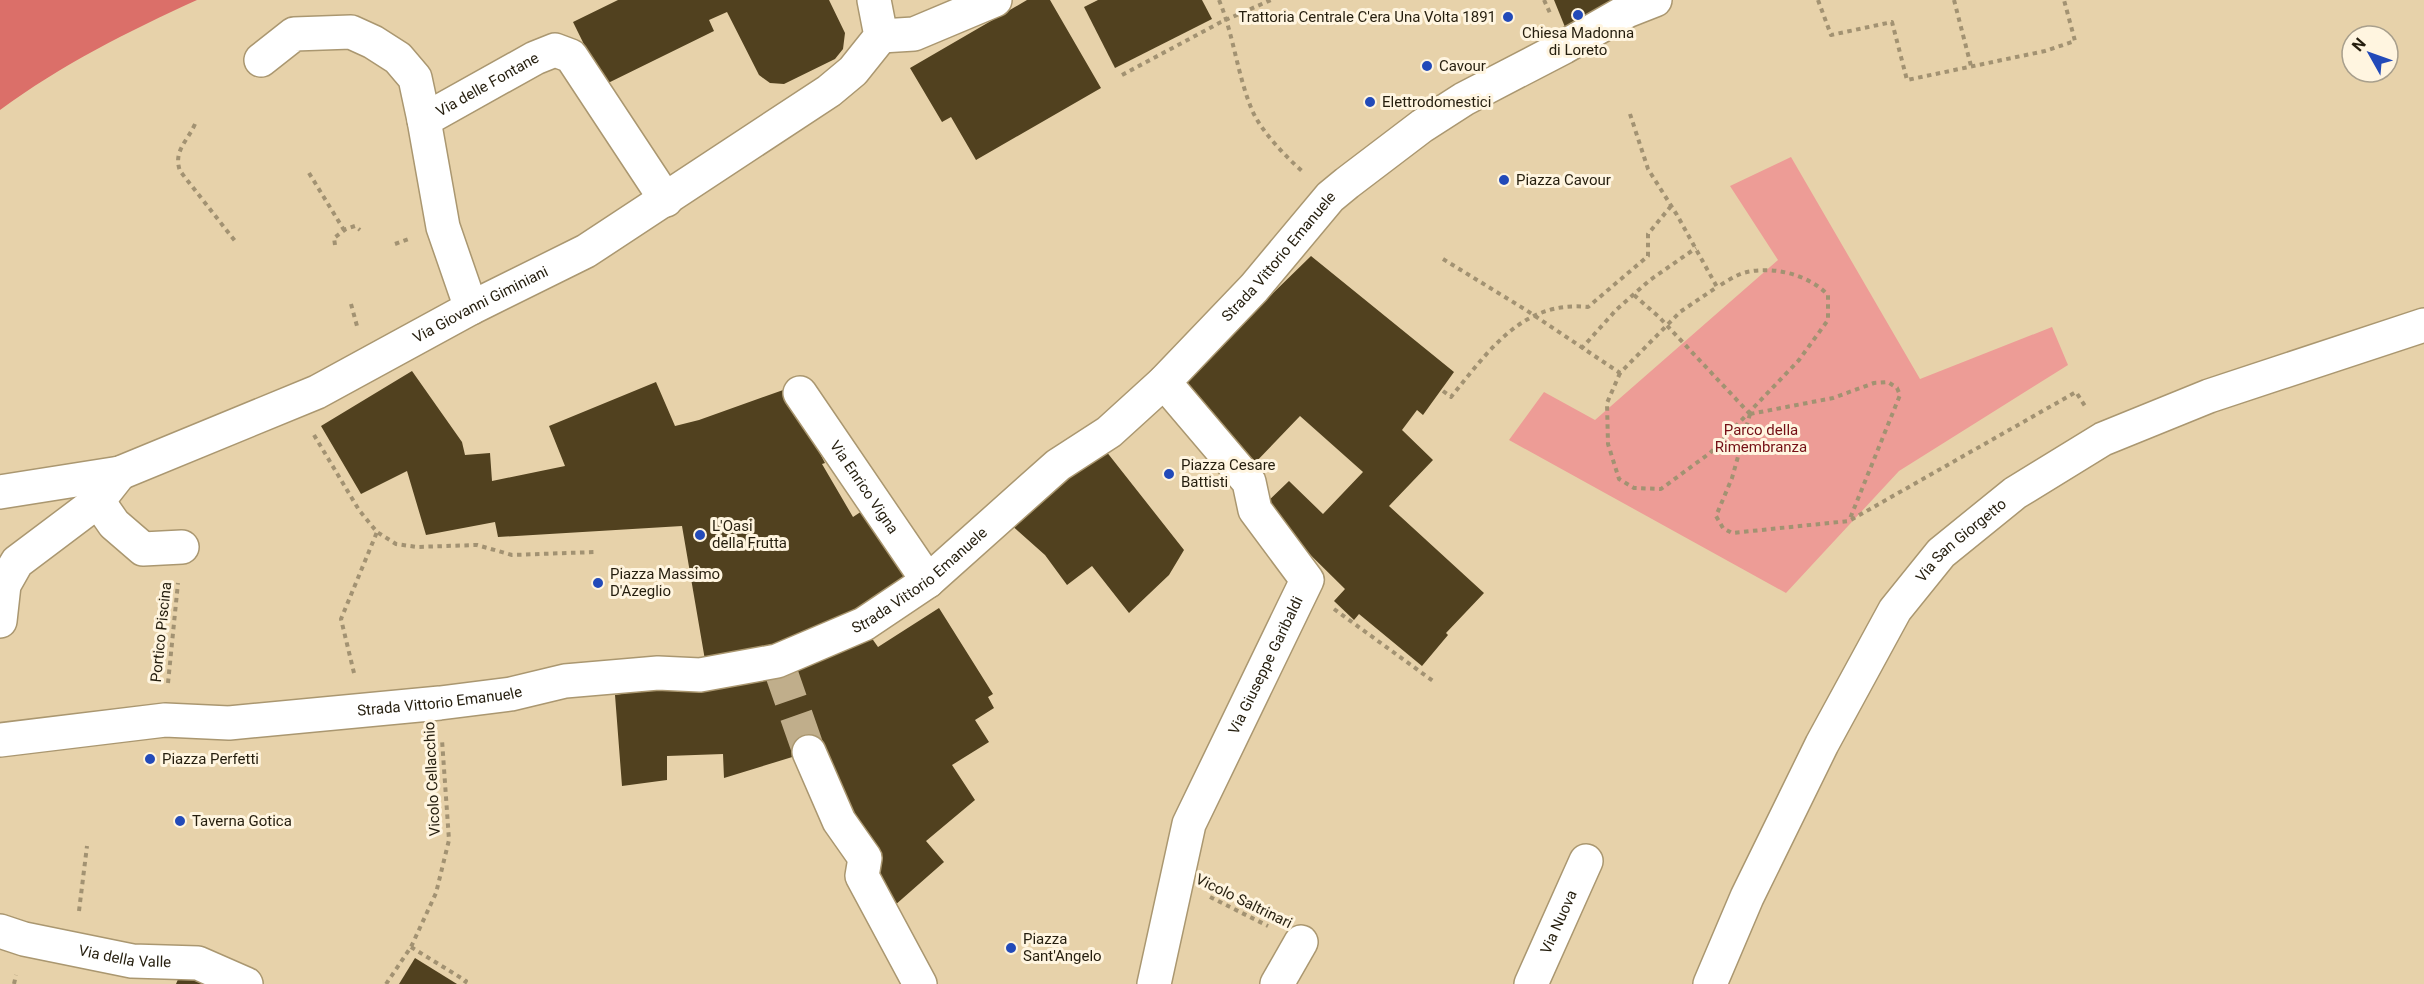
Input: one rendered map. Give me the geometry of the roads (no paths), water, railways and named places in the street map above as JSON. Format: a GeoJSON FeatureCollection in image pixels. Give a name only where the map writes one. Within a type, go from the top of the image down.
{"type":"FeatureCollection","features":[{"type":"Feature","properties":{"kind":"street"},"geometry":{"type":"LineString","coordinates":[[874,0],[881,36],[914,34],[995,0]]}},
{"type":"Feature","properties":{"kind":"street","name":"Strada Vittorio Emanuele"},"geometry":{"type":"LineString","coordinates":[[0,740],[165,720],[229,723],[370,710],[511,694],[565,681],[658,673],[700,675],[778,665],[864,624],[928,581],[1058,465],[1109,432],[1164,382],[1254,288],[1330,197],[1422,126],[1464,99],[1627,11],[1655,0]]}},
{"type":"Feature","properties":{"kind":"street"},"geometry":{"type":"LineString","coordinates":[[261,60],[294,34],[351,32],[373,42],[398,58],[415,78],[424,120]]}},
{"type":"Feature","properties":{"kind":"street","name":"Via Giovanni Giminiani"},"geometry":{"type":"LineString","coordinates":[[0,492],[120,473],[317,392],[471,308],[586,251],[829,91],[853,71],[881,36]]}},
{"type":"Feature","properties":{"kind":"street","name":"Via delle Fontane"},"geometry":{"type":"LineString","coordinates":[[471,308],[443,227],[424,120],[535,58],[555,50],[571,56],[666,200]]}},
{"type":"Feature","properties":{"kind":"street","name":"Via San Giorgetto"},"geometry":{"type":"LineString","coordinates":[[1710,984],[1747,897],[1822,744],[1894,610],[1941,553],[2015,493],[2103,440],[2209,396],[2424,325]]}},
{"type":"Feature","properties":{"kind":"street","name":"Via Giuseppe Garibaldi"},"geometry":{"type":"LineString","coordinates":[[1160,982],[1189,824],[1307,580],[1255,510],[1249,482],[1164,382]]}},
{"type":"Feature","properties":{"kind":"street","name":"Via Enrico Vigna"},"geometry":{"type":"LineString","coordinates":[[800,393],[928,581]]}},
{"type":"Feature","properties":{"kind":"street"},"geometry":{"type":"LineString","coordinates":[[0,621],[4,585],[17,562],[98,501],[120,473]]}},
{"type":"Feature","properties":{"kind":"street"},"geometry":{"type":"LineString","coordinates":[[98,501],[114,524],[143,549],[182,547]]}},
{"type":"Feature","properties":{"kind":"street"},"geometry":{"type":"LineString","coordinates":[[809,752],[839,821],[865,858],[862,876],[920,984]]}},
{"type":"Feature","properties":{"kind":"street","name":"Via Nuova"},"geometry":{"type":"LineString","coordinates":[[1532,984],[1586,861]]}},
{"type":"Feature","properties":{"kind":"street","name":"Via della Valle"},"geometry":{"type":"LineString","coordinates":[[0,931],[24,939],[132,961],[198,963],[246,984]]}},
{"type":"Feature","properties":{"kind":"street"},"geometry":{"type":"LineString","coordinates":[[1277,984],[1301,942]]}},
{"type":"Feature","properties":{"kind":"tunnel"},"geometry":{"type":"LineString","coordinates":[[780,669],[809,752]]}},
{"type":"Feature","properties":{"kind":"place","name":"Chiesa Madonna di Loreto"},"geometry":{"type":"Point","coordinates":[1578,15]}},
{"type":"Feature","properties":{"kind":"place","name":"Trattoria Centrale C'era Una Volta 1891"},"geometry":{"type":"Point","coordinates":[1508,17]}},
{"type":"Feature","properties":{"kind":"place","name":"Cavour"},"geometry":{"type":"Point","coordinates":[1427,66]}},
{"type":"Feature","properties":{"kind":"place","name":"Elettrodomestici"},"geometry":{"type":"Point","coordinates":[1370,102]}},
{"type":"Feature","properties":{"kind":"place","name":"Piazza Cavour"},"geometry":{"type":"Point","coordinates":[1504,180]}},
{"type":"Feature","properties":{"kind":"place","name":"Piazza Cesare Battisti"},"geometry":{"type":"Point","coordinates":[1169,474]}},
{"type":"Feature","properties":{"kind":"place","name":"L'Oasi della Frutta"},"geometry":{"type":"Point","coordinates":[700,535]}},
{"type":"Feature","properties":{"kind":"place","name":"Piazza Massimo D'Azeglio"},"geometry":{"type":"Point","coordinates":[598,583]}},
{"type":"Feature","properties":{"kind":"place","name":"Piazza Perfetti"},"geometry":{"type":"Point","coordinates":[150,759]}},
{"type":"Feature","properties":{"kind":"place","name":"Taverna Gotica"},"geometry":{"type":"Point","coordinates":[180,821]}},
{"type":"Feature","properties":{"kind":"place","name":"Piazza Sant'Angelo"},"geometry":{"type":"Point","coordinates":[1011,948]}},
{"type":"Feature","properties":{"kind":"park label","name":"Parco della Rimembranza"},"geometry":{"type":"Point","coordinates":[1761,438]}}]}
